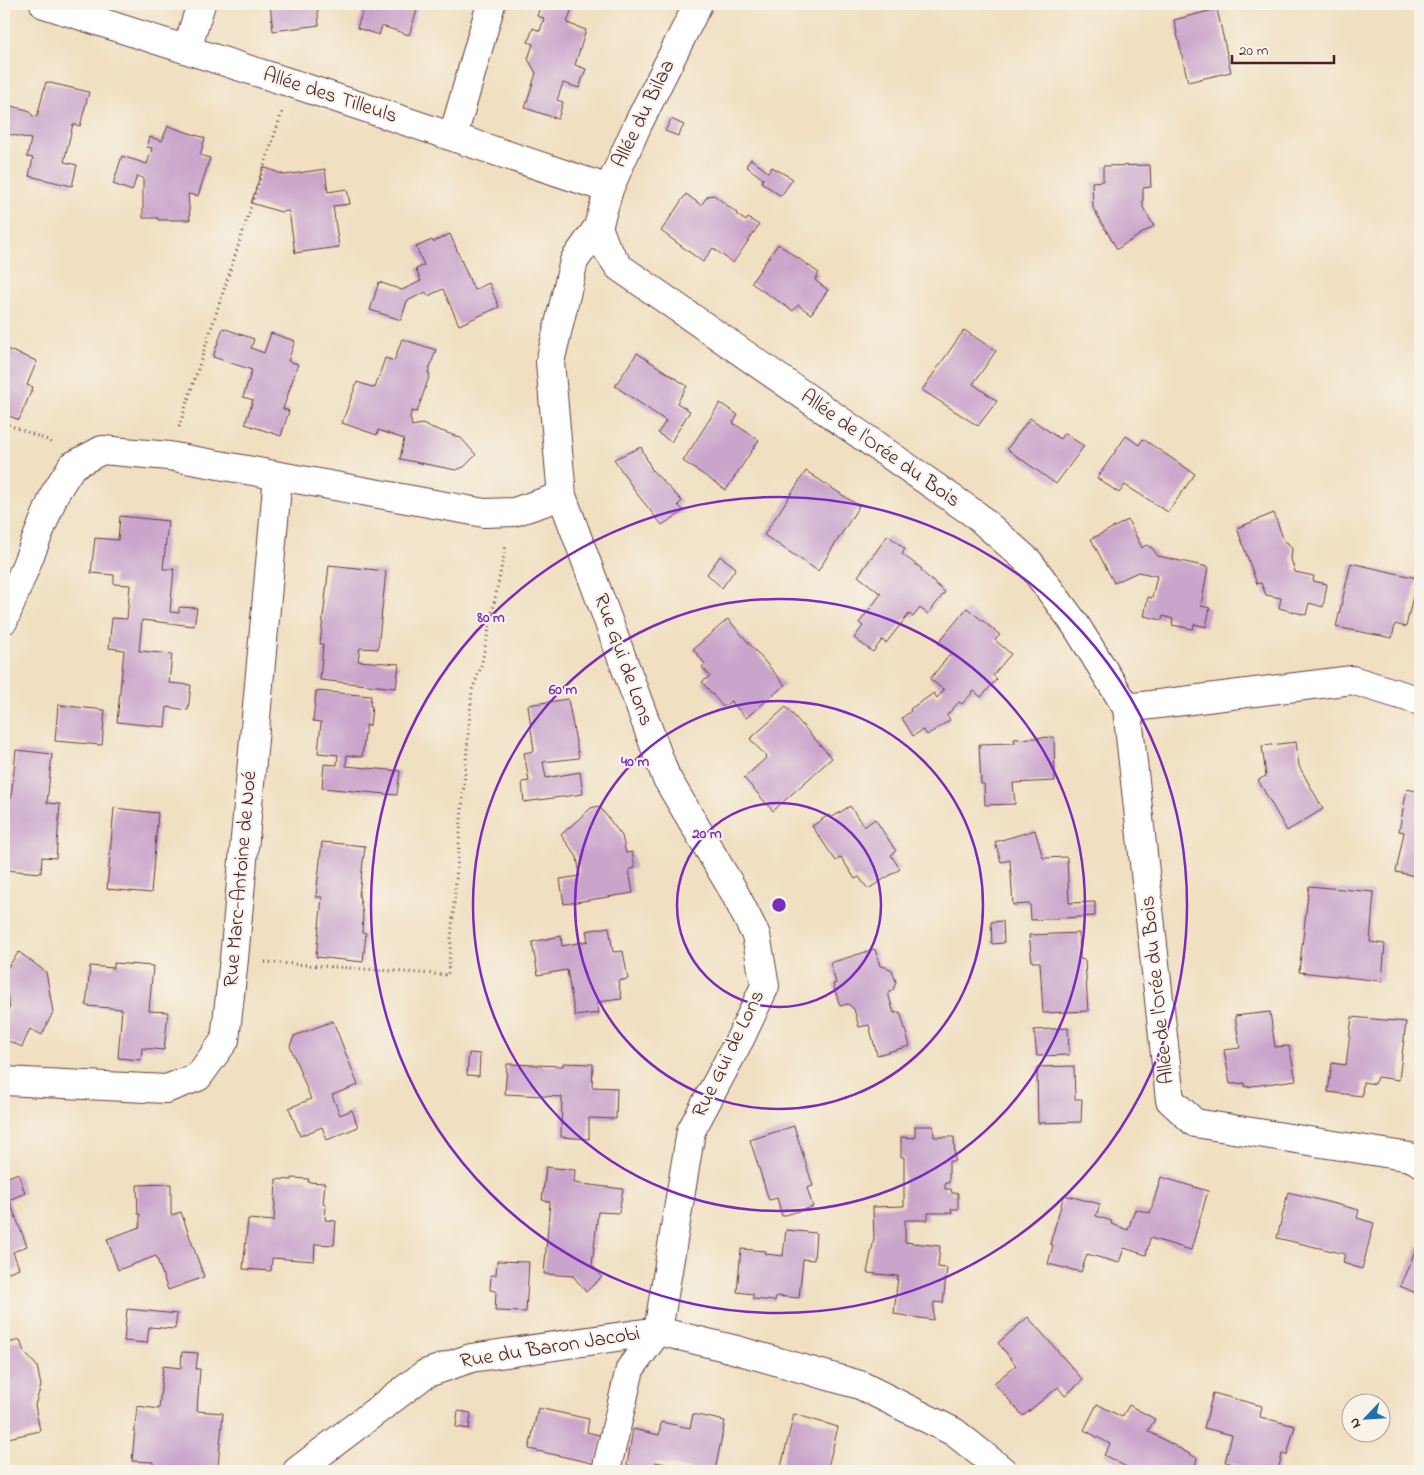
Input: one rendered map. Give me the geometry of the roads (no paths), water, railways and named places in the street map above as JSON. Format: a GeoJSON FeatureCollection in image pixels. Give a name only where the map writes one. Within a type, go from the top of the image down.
{"type":"FeatureCollection","features":[{"type":"Feature","properties":{"kind":"street"},"geometry":{"type":"LineString","coordinates":[[187,49],[201,4]]}},
{"type":"Feature","properties":{"kind":"street"},"geometry":{"type":"LineString","coordinates":[[452,136],[491,4]]}},
{"type":"Feature","properties":{"kind":"street","name":"Allée du Bilaa"},"geometry":{"type":"LineString","coordinates":[[598,227],[609,189],[637,126],[698,4]]}},
{"type":"Feature","properties":{"kind":"street","name":"Allée des Tilleuls"},"geometry":{"type":"LineString","coordinates":[[47,5],[291,83],[609,189]]}},
{"type":"Feature","properties":{"kind":"street","name":"Rue Gui de Lons"},"geometry":{"type":"LineString","coordinates":[[598,227],[574,261],[550,362],[562,496],[666,777],[733,890],[756,935],[765,986],[740,1039],[691,1132],[658,1331]]}},
{"type":"Feature","properties":{"kind":"street","name":"Allée de l'Orée du Bois"},"geometry":{"type":"LineString","coordinates":[[598,227],[606,248],[619,267],[976,515],[1029,562],[1075,624],[1127,708],[1170,1100],[1195,1123],[1410,1158],[1420,1162]]}},
{"type":"Feature","properties":{"kind":"street"},"geometry":{"type":"LineString","coordinates":[[4,620],[55,493],[72,466],[102,450],[169,456],[484,513],[514,512],[562,496]]}},
{"type":"Feature","properties":{"kind":"street","name":"Rue Marc-Antoine de Noé"},"geometry":{"type":"LineString","coordinates":[[4,1081],[166,1089],[198,1078],[225,1040],[278,476]]}},
{"type":"Feature","properties":{"kind":"street"},"geometry":{"type":"LineString","coordinates":[[1127,708],[1352,680],[1420,701]]}},
{"type":"Feature","properties":{"kind":"street","name":"Rue du Baron Jacobi"},"geometry":{"type":"LineString","coordinates":[[606,1471],[630,1368],[658,1331]]}},
{"type":"Feature","properties":{"kind":"street","name":"Rue du Baron Jacobi"},"geometry":{"type":"LineString","coordinates":[[297,1471],[425,1374],[471,1358],[658,1331],[733,1349],[860,1386],[954,1432],[1003,1471]]}}]}
